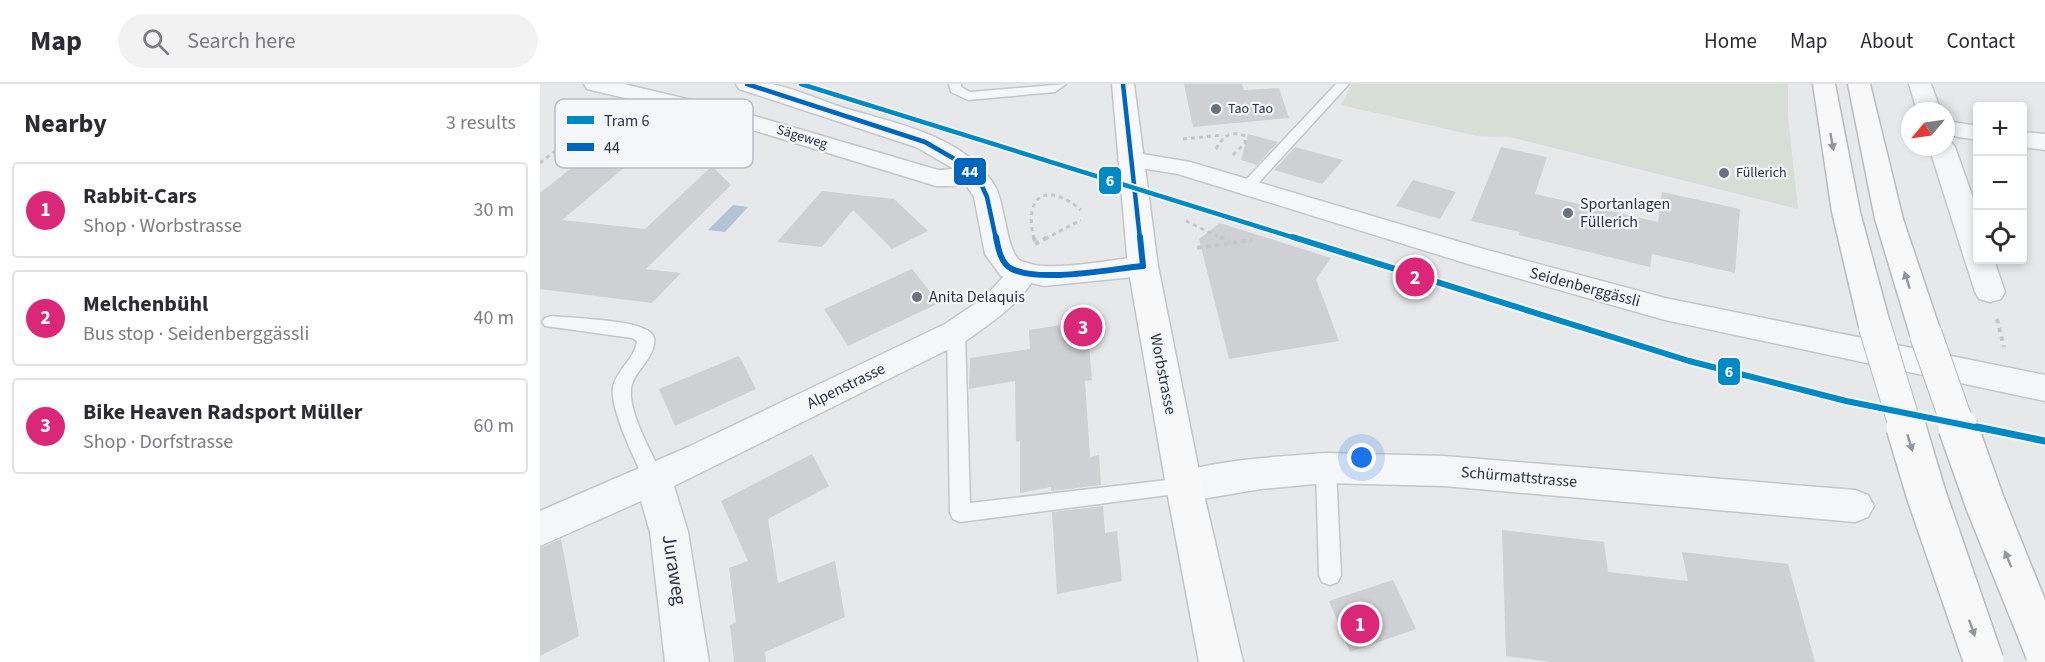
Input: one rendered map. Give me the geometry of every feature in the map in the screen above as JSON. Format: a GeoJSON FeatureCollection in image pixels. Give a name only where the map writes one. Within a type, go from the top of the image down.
{"type":"FeatureCollection","features":[{"type":"Feature","properties":{"kind":"main road","name":"Worbstrasse"},"geometry":{"type":"LineString","coordinates":[[1123,84],[1143,266],[1184,486],[1221,662]]}},
{"type":"Feature","properties":{"kind":"main road"},"geometry":{"type":"LineString","coordinates":[[1824,84],[1846,212],[1875,327],[1926,494],[1984,662]]}},
{"type":"Feature","properties":{"kind":"main road"},"geometry":{"type":"LineString","coordinates":[[1859,84],[1889,219],[1926,335],[1978,482],[2045,652]]}},
{"type":"Feature","properties":{"kind":"street","name":"Sägeweg"},"geometry":{"type":"LineString","coordinates":[[595,84],[662,99]]}},
{"type":"Feature","properties":{"kind":"street"},"geometry":{"type":"LineString","coordinates":[[747,84],[926,142],[965,165],[987,197],[1002,260],[1011,268],[1044,276],[1143,266]]}},
{"type":"Feature","properties":{"kind":"street"},"geometry":{"type":"LineString","coordinates":[[1920,84],[1926,102]]}},
{"type":"Feature","properties":{"kind":"street","name":"Sägeweg"},"geometry":{"type":"LineString","coordinates":[[753,123],[936,178],[959,178],[972,173]]}},
{"type":"Feature","properties":{"kind":"street"},"geometry":{"type":"LineString","coordinates":[[1955,129],[1973,132]]}},
{"type":"Feature","properties":{"kind":"street"},"geometry":{"type":"LineString","coordinates":[[2027,140],[2045,142]]}},
{"type":"Feature","properties":{"kind":"street"},"geometry":{"type":"LineString","coordinates":[[1945,156],[1973,242]]}},
{"type":"Feature","properties":{"kind":"street","name":"Seidenberggässli"},"geometry":{"type":"LineString","coordinates":[[1131,160],[1238,174],[1478,257],[1665,309],[2045,388]]}},
{"type":"Feature","properties":{"kind":"street"},"geometry":{"type":"LineString","coordinates":[[1980,264],[1990,292]]}},
{"type":"Feature","properties":{"kind":"street","name":"Alpenstrasse"},"geometry":{"type":"LineString","coordinates":[[540,529],[654,479],[956,332],[996,305],[1024,272]]}},
{"type":"Feature","properties":{"kind":"street","name":"Schürmattstrasse"},"geometry":{"type":"LineString","coordinates":[[1184,486],[1262,474],[1326,468],[1444,471],[1855,506]]}},
{"type":"Feature","properties":{"kind":"street","name":"Juraweg"},"geometry":{"type":"LineString","coordinates":[[654,479],[669,532],[687,662]]}},
{"type":"Feature","properties":{"kind":"lane"},"geometry":{"type":"LineString","coordinates":[[955,84],[955,89],[968,96],[1055,88],[1060,84]]}},
{"type":"Feature","properties":{"kind":"lane"},"geometry":{"type":"LineString","coordinates":[[1238,174],[1343,84]]}},
{"type":"Feature","properties":{"kind":"lane"},"geometry":{"type":"LineString","coordinates":[[551,322],[636,332],[646,338],[646,349],[622,386],[622,401],[654,479]]}},
{"type":"Feature","properties":{"kind":"lane"},"geometry":{"type":"LineString","coordinates":[[956,332],[960,513],[1184,486]]}},
{"type":"Feature","properties":{"kind":"lane"},"geometry":{"type":"LineString","coordinates":[[1326,468],[1330,575]]}},
{"type":"Feature","properties":{"kind":"path"},"geometry":{"type":"LineString","coordinates":[[620,99],[630,91]]}},
{"type":"Feature","properties":{"kind":"path"},"geometry":{"type":"LineString","coordinates":[[1195,138],[1236,133],[1245,136],[1238,174]]}},
{"type":"Feature","properties":{"kind":"path"},"geometry":{"type":"LineString","coordinates":[[1215,150],[1226,135]]}},
{"type":"Feature","properties":{"kind":"path"},"geometry":{"type":"LineString","coordinates":[[540,163],[555,151]]}},
{"type":"Feature","properties":{"kind":"path"},"geometry":{"type":"LineString","coordinates":[[1081,210],[1066,196],[1059,194],[1037,199],[1030,210],[1031,233],[1035,243],[1081,220]]}},
{"type":"Feature","properties":{"kind":"path"},"geometry":{"type":"LineString","coordinates":[[1186,220],[1232,243]]}},
{"type":"Feature","properties":{"kind":"path"},"geometry":{"type":"LineString","coordinates":[[1197,248],[1252,240]]}},
{"type":"Feature","properties":{"kind":"path"},"geometry":{"type":"LineString","coordinates":[[1990,292],[2007,357]]}},
{"type":"Feature","properties":{"kind":"shaded area","name":"Füllerich"},"geometry":{"type":"Polygon","coordinates":[[[1352,84],[1788,84],[1788,116],[1798,209],[1510,137],[1477,136],[1341,105],[1352,84]]]}},
{"type":"Feature","properties":{"kind":"water"},"geometry":{"type":"Polygon","coordinates":[[[733,205],[748,207],[725,232],[708,230],[733,205]]]}},
{"type":"Feature","properties":{"kind":"building"},"geometry":{"type":"Polygon","coordinates":[[[1184,84],[1242,84],[1244,90],[1279,88],[1289,118],[1193,127],[1184,84]]]}},
{"type":"Feature","properties":{"kind":"building"},"geometry":{"type":"Polygon","coordinates":[[[1248,134],[1278,142],[1257,165],[1241,160],[1248,134]]]}},
{"type":"Feature","properties":{"kind":"building"},"geometry":{"type":"Polygon","coordinates":[[[1295,147],[1343,160],[1322,184],[1274,170],[1295,147]]]}},
{"type":"Feature","properties":{"kind":"building"},"geometry":{"type":"Polygon","coordinates":[[[1501,147],[1547,157],[1535,194],[1658,222],[1662,192],[1740,209],[1735,273],[1652,254],[1650,267],[1471,221],[1501,147]]]}},
{"type":"Feature","properties":{"kind":"building"},"geometry":{"type":"Polygon","coordinates":[[[571,168],[624,168],[562,220],[645,229],[710,168],[714,168],[731,185],[646,269],[681,273],[652,303],[540,289],[540,193],[571,168]]]}},
{"type":"Feature","properties":{"kind":"building"},"geometry":{"type":"Polygon","coordinates":[[[1413,180],[1456,192],[1440,219],[1396,206],[1413,180]]]}},
{"type":"Feature","properties":{"kind":"building"},"geometry":{"type":"Polygon","coordinates":[[[822,191],[894,199],[928,231],[892,249],[853,210],[822,247],[777,242],[822,191]]]}},
{"type":"Feature","properties":{"kind":"building"},"geometry":{"type":"Polygon","coordinates":[[[1220,223],[1331,258],[1316,279],[1339,341],[1229,359],[1199,239],[1220,223]]]}},
{"type":"Feature","properties":{"kind":"building"},"geometry":{"type":"Polygon","coordinates":[[[912,269],[939,303],[848,346],[824,309],[912,269]]]}},
{"type":"Feature","properties":{"kind":"building"},"geometry":{"type":"Polygon","coordinates":[[[1087,321],[1092,380],[1085,381],[1090,457],[1099,455],[1101,485],[1051,491],[1051,487],[1020,493],[1020,441],[1016,442],[1015,381],[969,389],[970,358],[1030,349],[1029,330],[1087,321]]]}},
{"type":"Feature","properties":{"kind":"building"},"geometry":{"type":"Polygon","coordinates":[[[739,356],[756,389],[675,426],[659,389],[739,356]]]}},
{"type":"Feature","properties":{"kind":"building"},"geometry":{"type":"Polygon","coordinates":[[[812,454],[829,486],[768,519],[778,583],[835,561],[845,617],[765,652],[766,662],[734,662],[730,625],[736,622],[729,568],[748,561],[721,501],[812,454]]]}},
{"type":"Feature","properties":{"kind":"building"},"geometry":{"type":"Polygon","coordinates":[[[1103,506],[1105,533],[1117,531],[1122,581],[1057,594],[1052,512],[1103,506]]]}},
{"type":"Feature","properties":{"kind":"building"},"geometry":{"type":"Polygon","coordinates":[[[1502,530],[1604,542],[1608,572],[1688,581],[1682,552],[1788,564],[1815,662],[1551,662],[1506,656],[1502,530]]]}},
{"type":"Feature","properties":{"kind":"building"},"geometry":{"type":"Polygon","coordinates":[[[561,539],[579,636],[540,656],[540,548],[561,539]]]}},
{"type":"Feature","properties":{"kind":"building"},"geometry":{"type":"Polygon","coordinates":[[[1393,580],[1416,629],[1350,652],[1329,601],[1393,580]]]}},
{"type":"Feature","properties":{"kind":"tram line","name":"6"},"geometry":{"type":"LineString","coordinates":[[801,84],[1689,361],[1846,401],[2045,441]]}},
{"type":"Feature","properties":{"kind":"transit line","name":"44"},"geometry":{"type":"LineString","coordinates":[[747,84],[925,142],[965,165],[982,186],[987,197],[999,254],[1011,269],[1044,276],[1143,266]]}},
{"type":"Feature","properties":{"kind":"transit line","name":"44"},"geometry":{"type":"LineString","coordinates":[[1123,84],[1143,266]]}},
{"type":"Feature","properties":{"kind":"place","name":"Tao Tao"},"geometry":{"type":"Point","coordinates":[1216,109]}},
{"type":"Feature","properties":{"kind":"place","name":"Füllerich"},"geometry":{"type":"Point","coordinates":[1724,173]}},
{"type":"Feature","properties":{"kind":"place","name":"Sportanlagen Füllerich"},"geometry":{"type":"Point","coordinates":[1568,213]}},
{"type":"Feature","properties":{"kind":"place","name":"Melchenbühl"},"geometry":{"type":"Point","coordinates":[1415,277]}},
{"type":"Feature","properties":{"kind":"place","name":"Anita Delaquis"},"geometry":{"type":"Point","coordinates":[917,297]}},
{"type":"Feature","properties":{"kind":"place","name":"Bike Heaven Radsport Müller"},"geometry":{"type":"Point","coordinates":[1083,327]}},
{"type":"Feature","properties":{"kind":"place","name":"Rabbit-Cars"},"geometry":{"type":"Point","coordinates":[1360,624]}}]}
